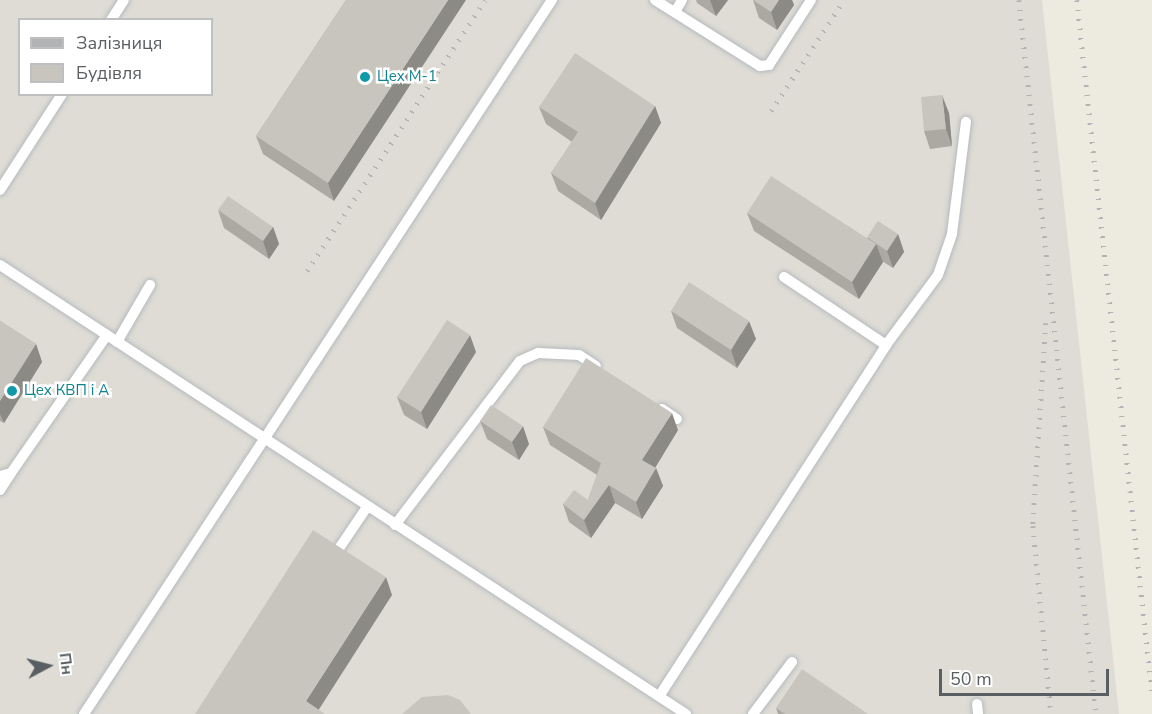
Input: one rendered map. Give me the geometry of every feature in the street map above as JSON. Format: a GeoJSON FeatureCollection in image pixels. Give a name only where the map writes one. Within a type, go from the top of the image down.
{"type":"FeatureCollection","features":[{"type":"Feature","properties":{"kind":"lane"},"geometry":{"type":"LineString","coordinates":[[112,18],[124,0]]}},
{"type":"Feature","properties":{"kind":"lane"},"geometry":{"type":"LineString","coordinates":[[84,714],[552,0]]}},
{"type":"Feature","properties":{"kind":"lane"},"geometry":{"type":"LineString","coordinates":[[655,0],[760,66],[769,65],[811,0]]}},
{"type":"Feature","properties":{"kind":"lane"},"geometry":{"type":"LineString","coordinates":[[675,12],[682,0]]}},
{"type":"Feature","properties":{"kind":"lane"},"geometry":{"type":"LineString","coordinates":[[0,190],[61,96]]}},
{"type":"Feature","properties":{"kind":"lane"},"geometry":{"type":"LineString","coordinates":[[660,695],[886,345],[942,265],[952,234],[966,122]]}},
{"type":"Feature","properties":{"kind":"lane"},"geometry":{"type":"LineString","coordinates":[[0,265],[686,714]]}},
{"type":"Feature","properties":{"kind":"lane"},"geometry":{"type":"LineString","coordinates":[[784,277],[886,345]]}},
{"type":"Feature","properties":{"kind":"lane"},"geometry":{"type":"LineString","coordinates":[[117,342],[150,285]]}},
{"type":"Feature","properties":{"kind":"lane"},"geometry":{"type":"LineString","coordinates":[[0,490],[6,475],[106,335]]}},
{"type":"Feature","properties":{"kind":"lane"},"geometry":{"type":"LineString","coordinates":[[395,525],[520,361],[538,353],[579,355],[609,374]]}},
{"type":"Feature","properties":{"kind":"lane"},"geometry":{"type":"LineString","coordinates":[[648,400],[677,419]]}},
{"type":"Feature","properties":{"kind":"lane"},"geometry":{"type":"LineString","coordinates":[[340,547],[367,507]]}},
{"type":"Feature","properties":{"kind":"lane"},"geometry":{"type":"LineString","coordinates":[[753,714],[792,662]]}},
{"type":"Feature","properties":{"kind":"shaded area"},"geometry":{"type":"Polygon","coordinates":[[[0,0],[1042,0],[1119,714],[0,714],[0,0]]]}},
{"type":"Feature","properties":{"kind":"building","name":"Цех М-1"},"geometry":{"type":"Polygon","coordinates":[[[346,0],[448,0],[328,183],[256,136],[346,0]]]}},
{"type":"Feature","properties":{"kind":"building"},"geometry":{"type":"Polygon","coordinates":[[[753,0],[779,0],[771,12],[753,0]]]}},
{"type":"Feature","properties":{"kind":"building"},"geometry":{"type":"Polygon","coordinates":[[[575,53],[655,106],[595,203],[551,173],[578,132],[539,107],[575,53]]]}},
{"type":"Feature","properties":{"kind":"building"},"geometry":{"type":"Polygon","coordinates":[[[942,95],[946,129],[924,131],[921,97],[942,95]]]}},
{"type":"Feature","properties":{"kind":"building"},"geometry":{"type":"Polygon","coordinates":[[[771,176],[876,244],[852,282],[747,213],[771,176]]]}},
{"type":"Feature","properties":{"kind":"building"},"geometry":{"type":"Polygon","coordinates":[[[228,196],[273,227],[263,241],[218,210],[228,196]]]}},
{"type":"Feature","properties":{"kind":"building"},"geometry":{"type":"Polygon","coordinates":[[[878,221],[898,234],[887,251],[867,237],[878,221]]]}},
{"type":"Feature","properties":{"kind":"building"},"geometry":{"type":"Polygon","coordinates":[[[689,282],[749,321],[731,350],[671,311],[689,282]]]}},
{"type":"Feature","properties":{"kind":"building"},"geometry":{"type":"Polygon","coordinates":[[[447,320],[470,335],[421,412],[397,397],[447,320]]]}},
{"type":"Feature","properties":{"kind":"building"},"geometry":{"type":"Polygon","coordinates":[[[0,321],[36,344],[0,401],[0,321]]]}},
{"type":"Feature","properties":{"kind":"building"},"geometry":{"type":"Polygon","coordinates":[[[586,358],[672,413],[642,460],[656,468],[636,502],[609,485],[584,520],[563,504],[574,490],[588,500],[601,463],[543,427],[586,358]]]}},
{"type":"Feature","properties":{"kind":"building"},"geometry":{"type":"Polygon","coordinates":[[[491,405],[523,426],[512,442],[480,421],[491,405]]]}},
{"type":"Feature","properties":{"kind":"building"},"geometry":{"type":"Polygon","coordinates":[[[313,530],[386,577],[306,701],[325,714],[195,714],[313,530]]]}},
{"type":"Feature","properties":{"kind":"building"},"geometry":{"type":"Polygon","coordinates":[[[802,669],[868,714],[785,714],[776,708],[802,669]]]}},
{"type":"Feature","properties":{"kind":"building"},"geometry":{"type":"Polygon","coordinates":[[[448,695],[460,700],[471,714],[402,714],[422,697],[448,695]]]}},
{"type":"Feature","properties":{"kind":"railway"},"geometry":{"type":"LineString","coordinates":[[307,271],[485,0]]}},
{"type":"Feature","properties":{"kind":"railway"},"geometry":{"type":"LineString","coordinates":[[771,111],[844,0]]}},
{"type":"Feature","properties":{"kind":"railway"},"geometry":{"type":"LineString","coordinates":[[1019,0],[1096,714]]}},
{"type":"Feature","properties":{"kind":"railway"},"geometry":{"type":"LineString","coordinates":[[1077,0],[1152,691]]}},
{"type":"Feature","properties":{"kind":"railway"},"geometry":{"type":"LineString","coordinates":[[1046,323],[1033,526],[1051,714]]}},
{"type":"Feature","properties":{"kind":"place","name":"Цех М-1"},"geometry":{"type":"Point","coordinates":[365,77]}},
{"type":"Feature","properties":{"kind":"place","name":"Цех КВП і А"},"geometry":{"type":"Point","coordinates":[12,391]}}]}
